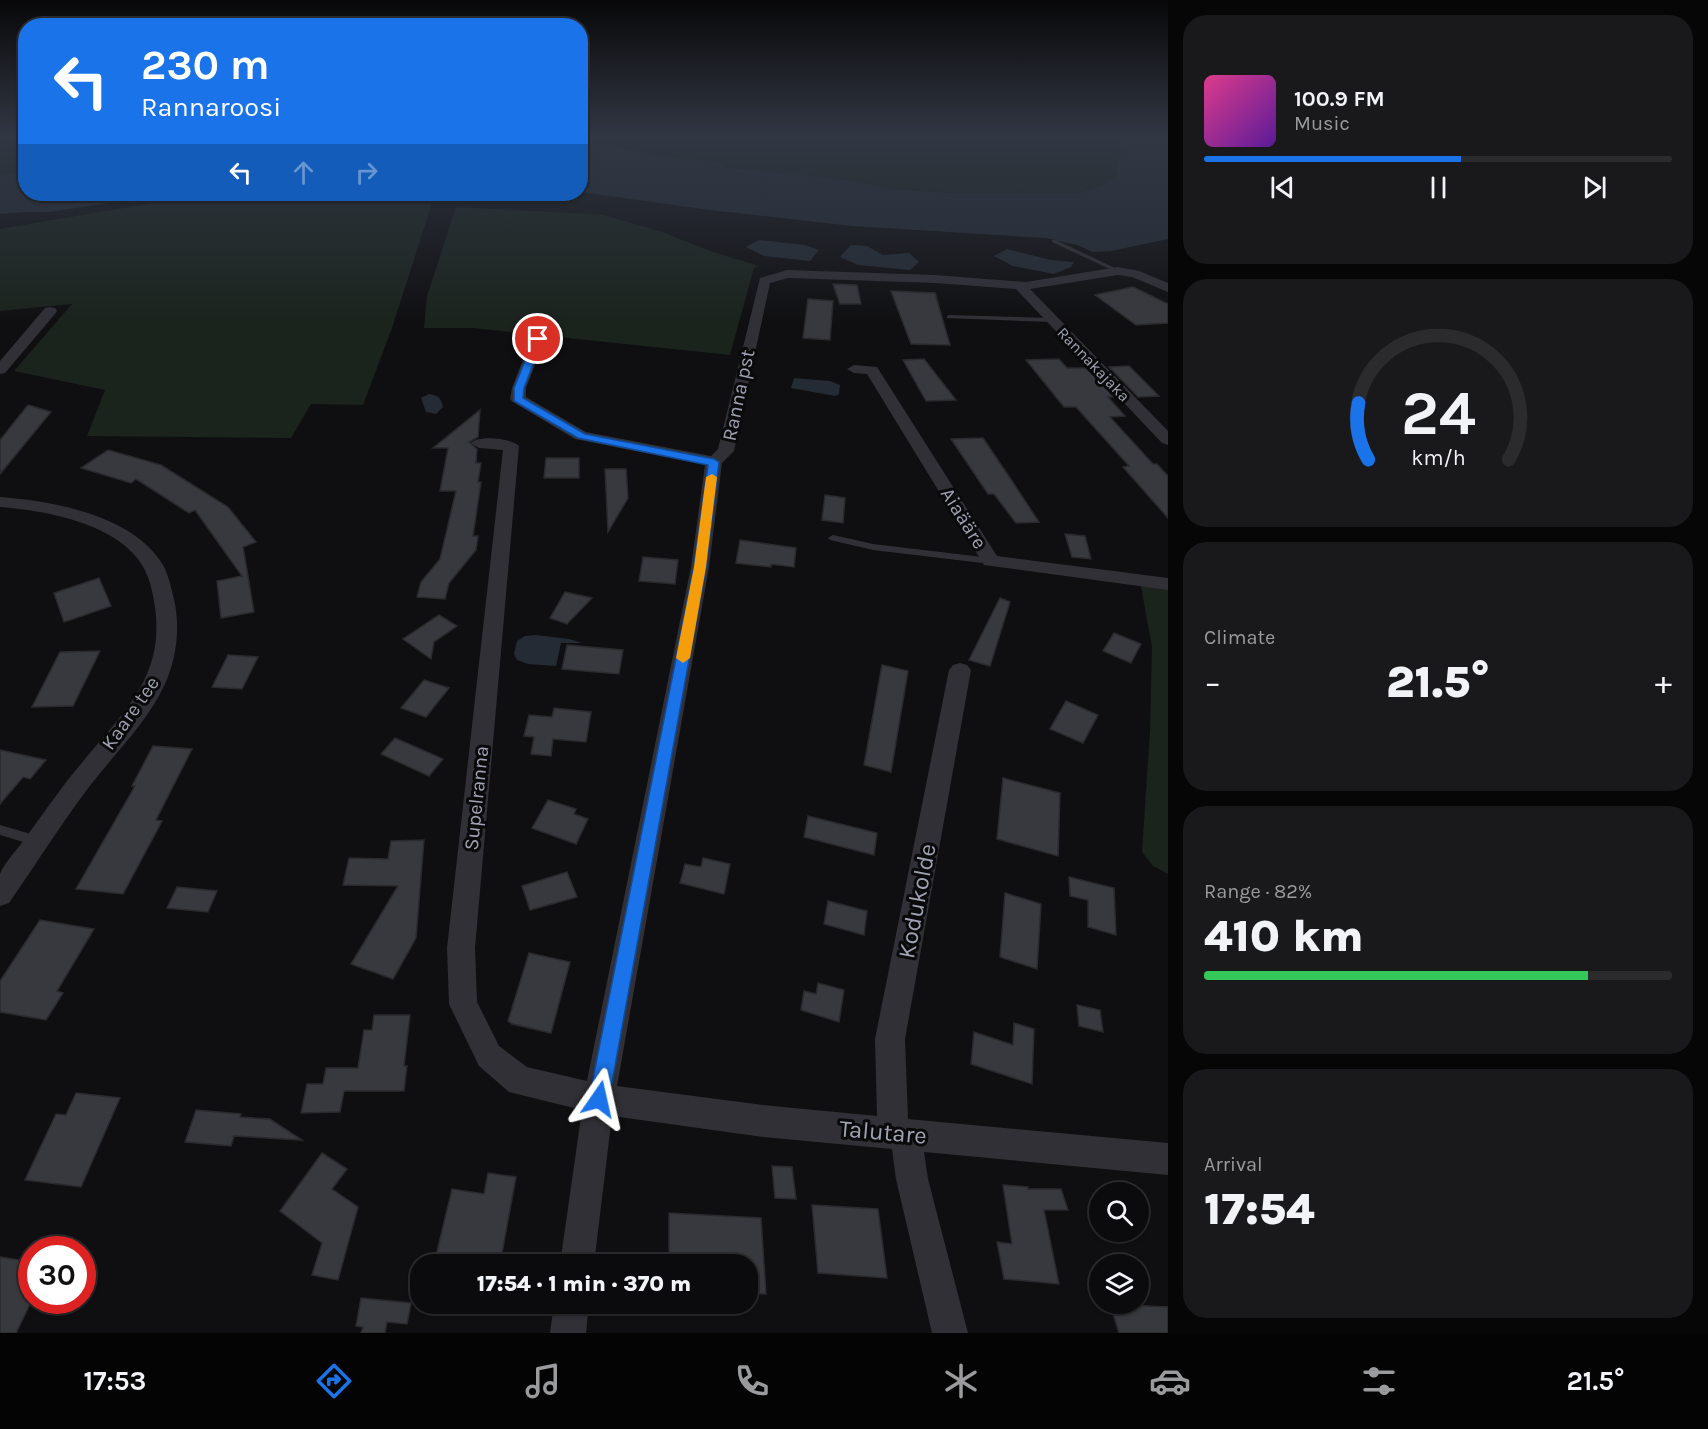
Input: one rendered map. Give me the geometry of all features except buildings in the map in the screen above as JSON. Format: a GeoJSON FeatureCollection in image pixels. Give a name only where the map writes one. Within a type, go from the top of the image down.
{"type":"FeatureCollection","features":[{"type":"Feature","properties":{"kind":"street","name":"Ranna pst"},"geometry":{"type":"LineString","coordinates":[[578,1254],[599,1099],[700,567],[714,462],[726,451],[764,281],[787,274],[935,279],[1020,286],[1059,282],[1101,272],[1118,271],[1135,274],[1168,288]]}},
{"type":"Feature","properties":{"kind":"street","name":"Rannakajaka"},"geometry":{"type":"LineString","coordinates":[[1020,286],[1168,440]]}},
{"type":"Feature","properties":{"kind":"street"},"geometry":{"type":"LineString","coordinates":[[0,370],[50,312]]}},
{"type":"Feature","properties":{"kind":"street"},"geometry":{"type":"LineString","coordinates":[[538,339],[519,388],[518,399],[530,408],[581,436],[714,462]]}},
{"type":"Feature","properties":{"kind":"street","name":"Aiaääre"},"geometry":{"type":"LineString","coordinates":[[854,369],[872,370],[991,561],[1168,584]]}},
{"type":"Feature","properties":{"kind":"street","name":"Supelranna"},"geometry":{"type":"LineString","coordinates":[[479,443],[511,446],[461,948],[463,1004],[489,1056],[520,1081],[599,1099]]}},
{"type":"Feature","properties":{"kind":"street","name":"Kaare tee"},"geometry":{"type":"LineString","coordinates":[[0,502],[26,503],[62,510],[100,524],[119,535],[154,565],[168,608],[167,638],[161,668],[154,685],[80,782],[0,896]]}},
{"type":"Feature","properties":{"kind":"street","name":"Kodukolde"},"geometry":{"type":"LineString","coordinates":[[950,1333],[899,1133],[890,1082],[890,1039],[960,670]]}},
{"type":"Feature","properties":{"kind":"street","name":"Talutare"},"geometry":{"type":"LineString","coordinates":[[599,1099],[764,1121],[1168,1159]]}},
{"type":"Feature","properties":{"kind":"street"},"geometry":{"type":"LineString","coordinates":[[568,1333],[571,1314]]}},
{"type":"Feature","properties":{"kind":"lane"},"geometry":{"type":"LineString","coordinates":[[1054,241],[1118,271]]}},
{"type":"Feature","properties":{"kind":"lane"},"geometry":{"type":"LineString","coordinates":[[949,316],[1051,320]]}},
{"type":"Feature","properties":{"kind":"lane"},"geometry":{"type":"LineString","coordinates":[[833,538],[873,547],[991,561]]}},
{"type":"Feature","properties":{"kind":"lane"},"geometry":{"type":"LineString","coordinates":[[0,830],[38,841]]}},
{"type":"Feature","properties":{"kind":"shaded area"},"geometry":{"type":"Polygon","coordinates":[[[0,198],[18,198],[18,201],[123,201],[49,212],[0,214],[0,198]]]}},
{"type":"Feature","properties":{"kind":"shaded area"},"geometry":{"type":"Polygon","coordinates":[[[625,198],[1168,198],[1168,239],[1111,251],[1093,252],[1077,245],[1046,238],[852,226],[625,198]]]}},
{"type":"Feature","properties":{"kind":"shaded area"},"geometry":{"type":"Polygon","coordinates":[[[165,201],[433,201],[392,328],[363,405],[311,404],[291,438],[87,436],[105,390],[14,371],[72,304],[0,311],[0,229],[165,201]]]}},
{"type":"Feature","properties":{"kind":"shaded area"},"geometry":{"type":"Polygon","coordinates":[[[456,207],[604,215],[662,232],[713,252],[760,266],[754,268],[730,355],[473,328],[424,328],[427,296],[456,207]]]}},
{"type":"Feature","properties":{"kind":"shaded area"},"geometry":{"type":"Polygon","coordinates":[[[759,240],[805,245],[819,250],[810,261],[764,256],[746,247],[759,240]]]}},
{"type":"Feature","properties":{"kind":"shaded area"},"geometry":{"type":"Polygon","coordinates":[[[851,245],[867,246],[883,255],[909,253],[919,262],[910,270],[858,265],[840,257],[851,245]]]}},
{"type":"Feature","properties":{"kind":"shaded area"},"geometry":{"type":"Polygon","coordinates":[[[1007,249],[1051,260],[1074,262],[1071,267],[1054,274],[1013,266],[994,256],[1007,249]]]}},
{"type":"Feature","properties":{"kind":"shaded area"},"geometry":{"type":"Polygon","coordinates":[[[794,378],[830,381],[840,385],[839,394],[835,396],[791,388],[794,378]]]}},
{"type":"Feature","properties":{"kind":"shaded area"},"geometry":{"type":"Polygon","coordinates":[[[429,394],[439,398],[442,404],[443,407],[436,414],[426,412],[421,398],[429,394]]]}},
{"type":"Feature","properties":{"kind":"shaded area"},"geometry":{"type":"Polygon","coordinates":[[[1140,581],[1168,584],[1168,874],[1153,866],[1142,852],[1150,730],[1152,647],[1140,581]]]}},
{"type":"Feature","properties":{"kind":"shaded area"},"geometry":{"type":"Polygon","coordinates":[[[536,635],[582,643],[561,643],[556,666],[528,664],[517,660],[514,654],[517,641],[525,636],[536,635]]]}},
{"type":"Feature","properties":{"kind":"slow traffic"},"geometry":{"type":"LineString","coordinates":[[683,658],[700,567],[712,477]]}},
{"type":"Feature","properties":{"kind":"route"},"geometry":{"type":"LineString","coordinates":[[538,339],[519,388],[518,399],[530,408],[581,436],[714,462],[700,567],[599,1099]]}}]}
